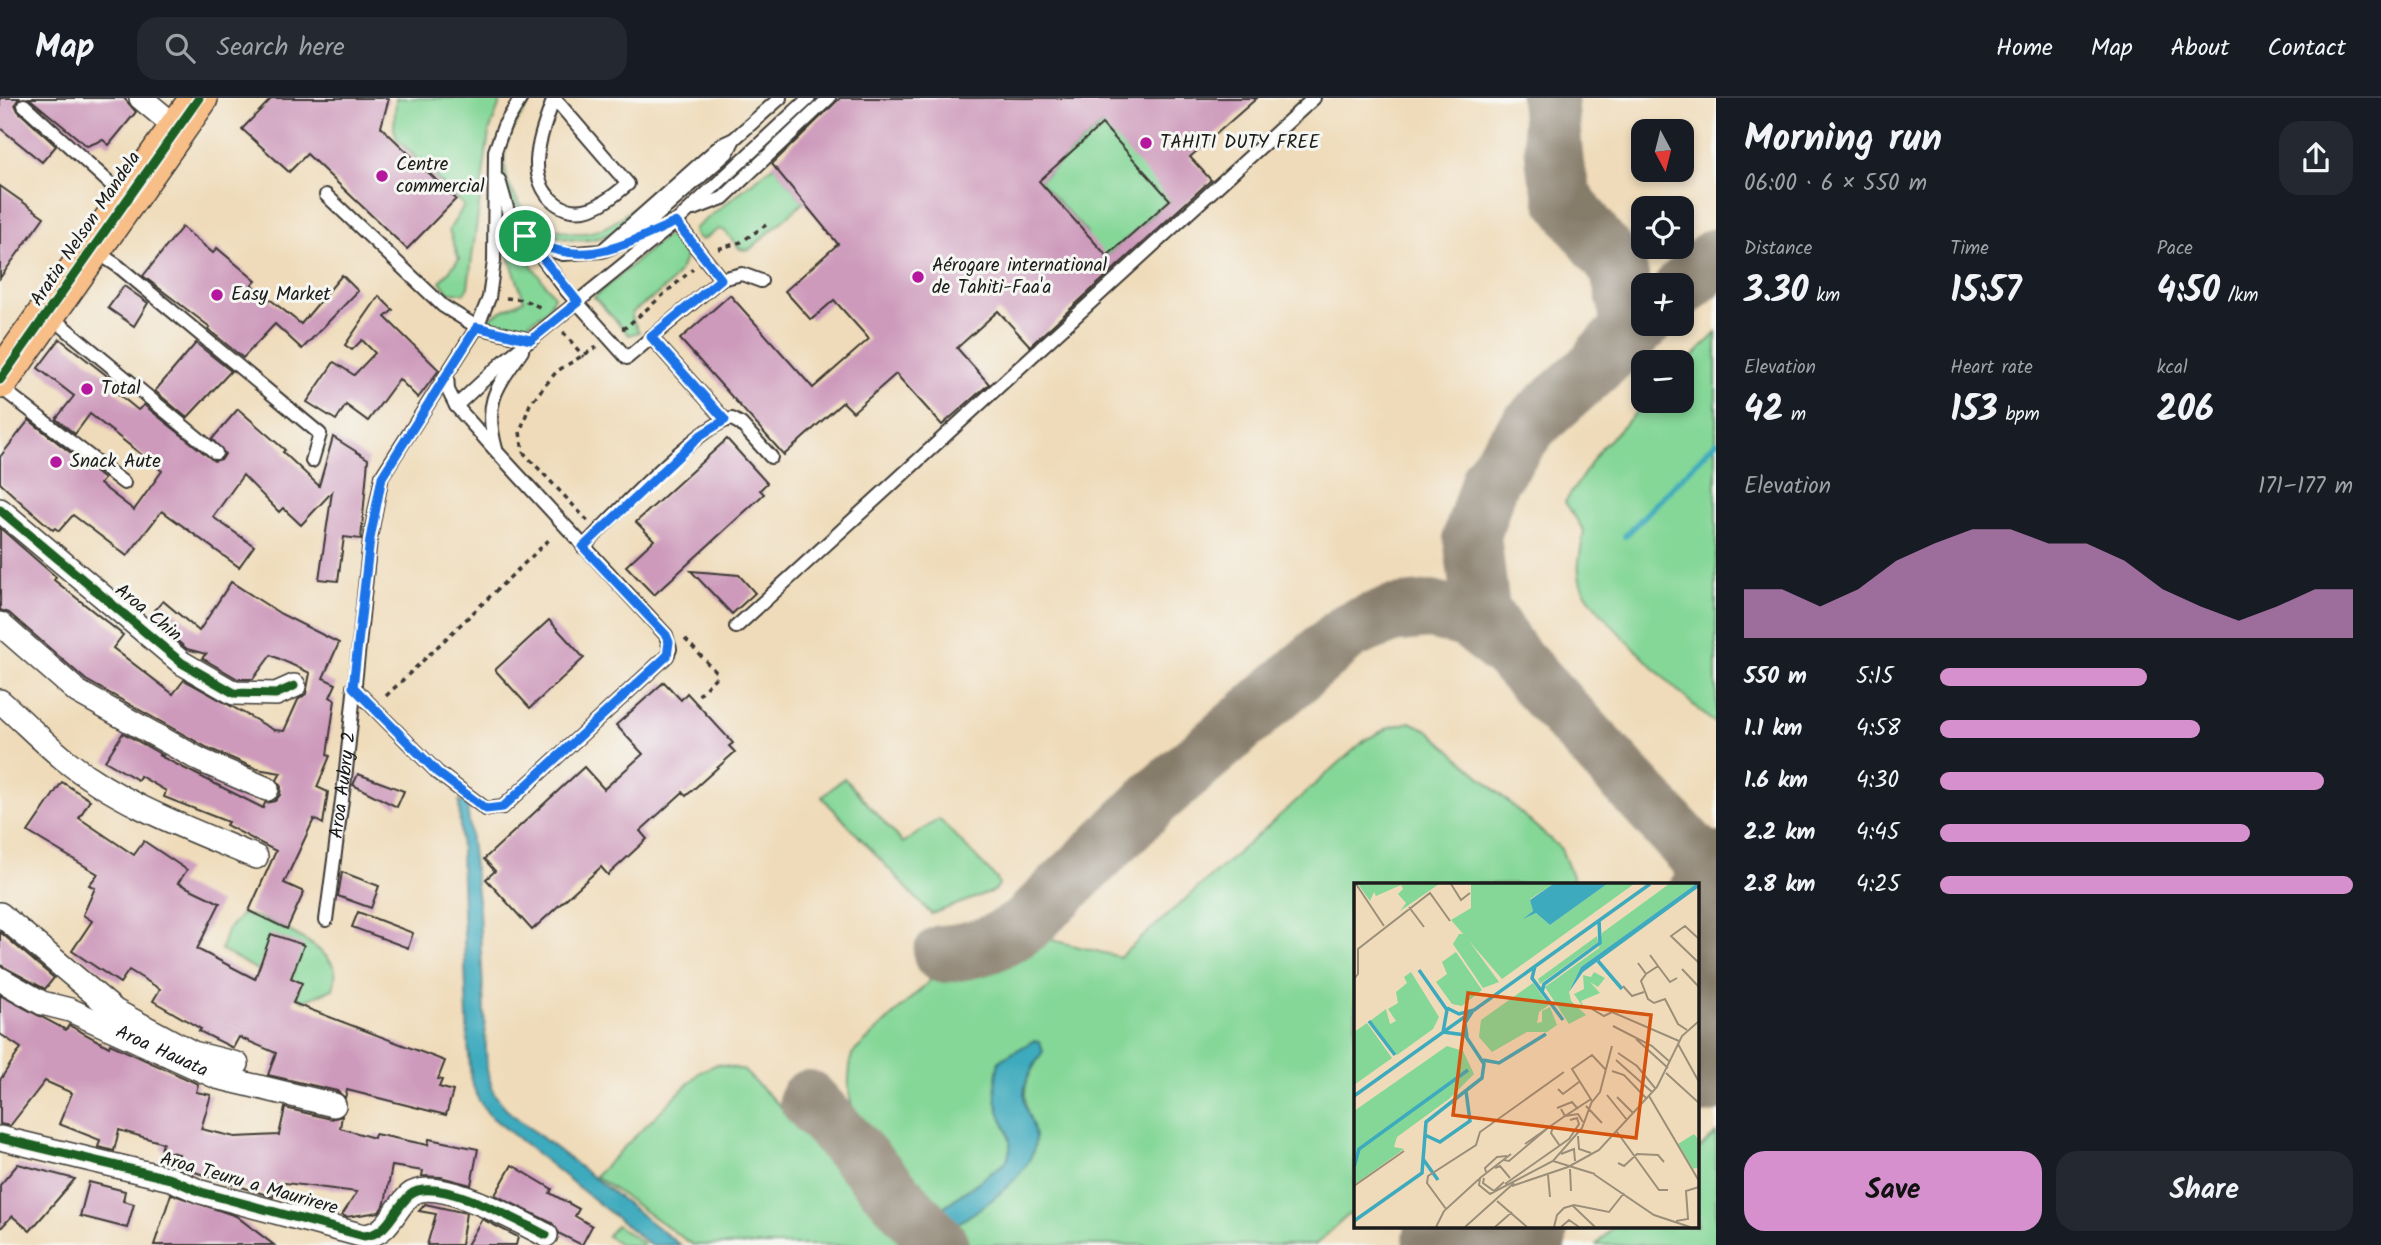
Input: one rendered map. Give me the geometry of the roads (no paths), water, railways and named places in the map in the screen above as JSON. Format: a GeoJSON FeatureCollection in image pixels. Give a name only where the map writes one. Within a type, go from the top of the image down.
{"type":"FeatureCollection","features":[{"type":"Feature","properties":{"kind":"main road","name":"Aratia Nelson Mandela"},"geometry":{"type":"LineString","coordinates":[[0,380],[49,315],[199,98]]}},
{"type":"Feature","properties":{"kind":"street"},"geometry":{"type":"LineString","coordinates":[[141,98],[177,128]]}},
{"type":"Feature","properties":{"kind":"street","name":"Aroa Chin"},"geometry":{"type":"LineString","coordinates":[[0,510],[182,663],[234,693],[276,694],[294,686]]}},
{"type":"Feature","properties":{"kind":"street"},"geometry":{"type":"LineString","coordinates":[[0,624],[78,692],[202,761],[267,789]]}},
{"type":"Feature","properties":{"kind":"street"},"geometry":{"type":"LineString","coordinates":[[0,701],[64,760],[107,788],[171,821],[256,857]]}},
{"type":"Feature","properties":{"kind":"street"},"geometry":{"type":"LineString","coordinates":[[0,914],[114,1012],[193,1053],[237,1064]]}},
{"type":"Feature","properties":{"kind":"street","name":"Aroa Hauata"},"geometry":{"type":"LineString","coordinates":[[0,979],[42,1003],[70,1010],[217,1077],[334,1105]]}},
{"type":"Feature","properties":{"kind":"street","name":"Aroa Teuru a Maurirere"},"geometry":{"type":"LineString","coordinates":[[0,1158],[9,1139],[172,1179],[201,1192],[364,1236],[383,1230],[409,1196],[429,1189],[485,1205],[546,1235]]}},
{"type":"Feature","properties":{"kind":"lane"},"geometry":{"type":"LineString","coordinates":[[521,98],[504,125],[495,151],[504,203],[525,236],[627,358],[721,279],[742,274],[761,281]]}},
{"type":"Feature","properties":{"kind":"lane"},"geometry":{"type":"LineString","coordinates":[[554,98],[628,184],[596,207],[575,211],[563,209],[552,202],[542,186],[537,162],[554,98]]}},
{"type":"Feature","properties":{"kind":"lane"},"geometry":{"type":"LineString","coordinates":[[687,211],[723,198],[829,98]]}},
{"type":"Feature","properties":{"kind":"lane"},"geometry":{"type":"LineString","coordinates":[[736,628],[1314,98]]}},
{"type":"Feature","properties":{"kind":"lane"},"geometry":{"type":"LineString","coordinates":[[456,406],[531,340],[676,222],[808,99]]}},
{"type":"Feature","properties":{"kind":"lane"},"geometry":{"type":"LineString","coordinates":[[626,244],[727,153],[734,139],[773,100]]}},
{"type":"Feature","properties":{"kind":"lane"},"geometry":{"type":"LineString","coordinates":[[24,104],[128,200]]}},
{"type":"Feature","properties":{"kind":"lane"},"geometry":{"type":"LineString","coordinates":[[602,251],[721,145],[734,139]]}},
{"type":"Feature","properties":{"kind":"lane","name":"Aroa Aubry 2"},"geometry":{"type":"LineString","coordinates":[[326,920],[346,770],[370,539],[382,477],[477,327],[493,279],[495,151]]}},
{"type":"Feature","properties":{"kind":"lane"},"geometry":{"type":"LineString","coordinates":[[326,195],[443,306],[477,327],[531,340]]}},
{"type":"Feature","properties":{"kind":"lane"},"geometry":{"type":"LineString","coordinates":[[525,236],[544,248],[563,254],[602,251],[626,244],[676,222]]}},
{"type":"Feature","properties":{"kind":"lane"},"geometry":{"type":"LineString","coordinates":[[676,222],[721,279]]}},
{"type":"Feature","properties":{"kind":"lane"},"geometry":{"type":"LineString","coordinates":[[93,250],[118,266],[320,434],[312,461]]}},
{"type":"Feature","properties":{"kind":"lane"},"geometry":{"type":"LineString","coordinates":[[49,315],[216,453]]}},
{"type":"Feature","properties":{"kind":"lane"},"geometry":{"type":"LineString","coordinates":[[651,337],[725,420]]}},
{"type":"Feature","properties":{"kind":"lane"},"geometry":{"type":"LineString","coordinates":[[497,452],[491,432],[491,401],[498,386],[531,340]]}},
{"type":"Feature","properties":{"kind":"lane"},"geometry":{"type":"LineString","coordinates":[[353,687],[460,791],[486,809],[503,807],[667,656],[670,649],[666,635],[456,406],[448,390],[447,374]]}},
{"type":"Feature","properties":{"kind":"lane"},"geometry":{"type":"LineString","coordinates":[[0,387],[124,483]]}},
{"type":"Feature","properties":{"kind":"lane"},"geometry":{"type":"LineString","coordinates":[[583,547],[701,435],[725,420],[732,419],[741,424],[771,457]]}},
{"type":"Feature","properties":{"kind":"water"},"geometry":{"type":"Polygon","coordinates":[[[459,801],[467,805],[479,910],[487,1070],[494,1094],[509,1112],[680,1245],[650,1245],[489,1115],[478,1099],[471,1080],[468,1044],[459,801]]]}},
{"type":"Feature","properties":{"kind":"water"},"geometry":{"type":"Polygon","coordinates":[[[1033,1041],[1040,1042],[1043,1051],[1027,1079],[1024,1095],[1035,1135],[1031,1156],[1002,1192],[952,1227],[938,1211],[1006,1162],[1010,1139],[998,1109],[996,1095],[999,1061],[1033,1041]]]}},
{"type":"Feature","properties":{"kind":"waterway"},"geometry":{"type":"LineString","coordinates":[[1625,536],[1716,442]]}},
{"type":"Feature","properties":{"kind":"place","name":"TAHITI DUTY FREE"},"geometry":{"type":"Point","coordinates":[1146,143]}},
{"type":"Feature","properties":{"kind":"place","name":"Centre commercial"},"geometry":{"type":"Point","coordinates":[382,176]}},
{"type":"Feature","properties":{"kind":"place","name":"Aérogare international de Tahiti-Faa'a"},"geometry":{"type":"Point","coordinates":[918,277]}},
{"type":"Feature","properties":{"kind":"place","name":"Easy Market"},"geometry":{"type":"Point","coordinates":[217,295]}},
{"type":"Feature","properties":{"kind":"place","name":"Total"},"geometry":{"type":"Point","coordinates":[87,389]}},
{"type":"Feature","properties":{"kind":"place","name":"Snack Aute"},"geometry":{"type":"Point","coordinates":[56,462]}}]}
